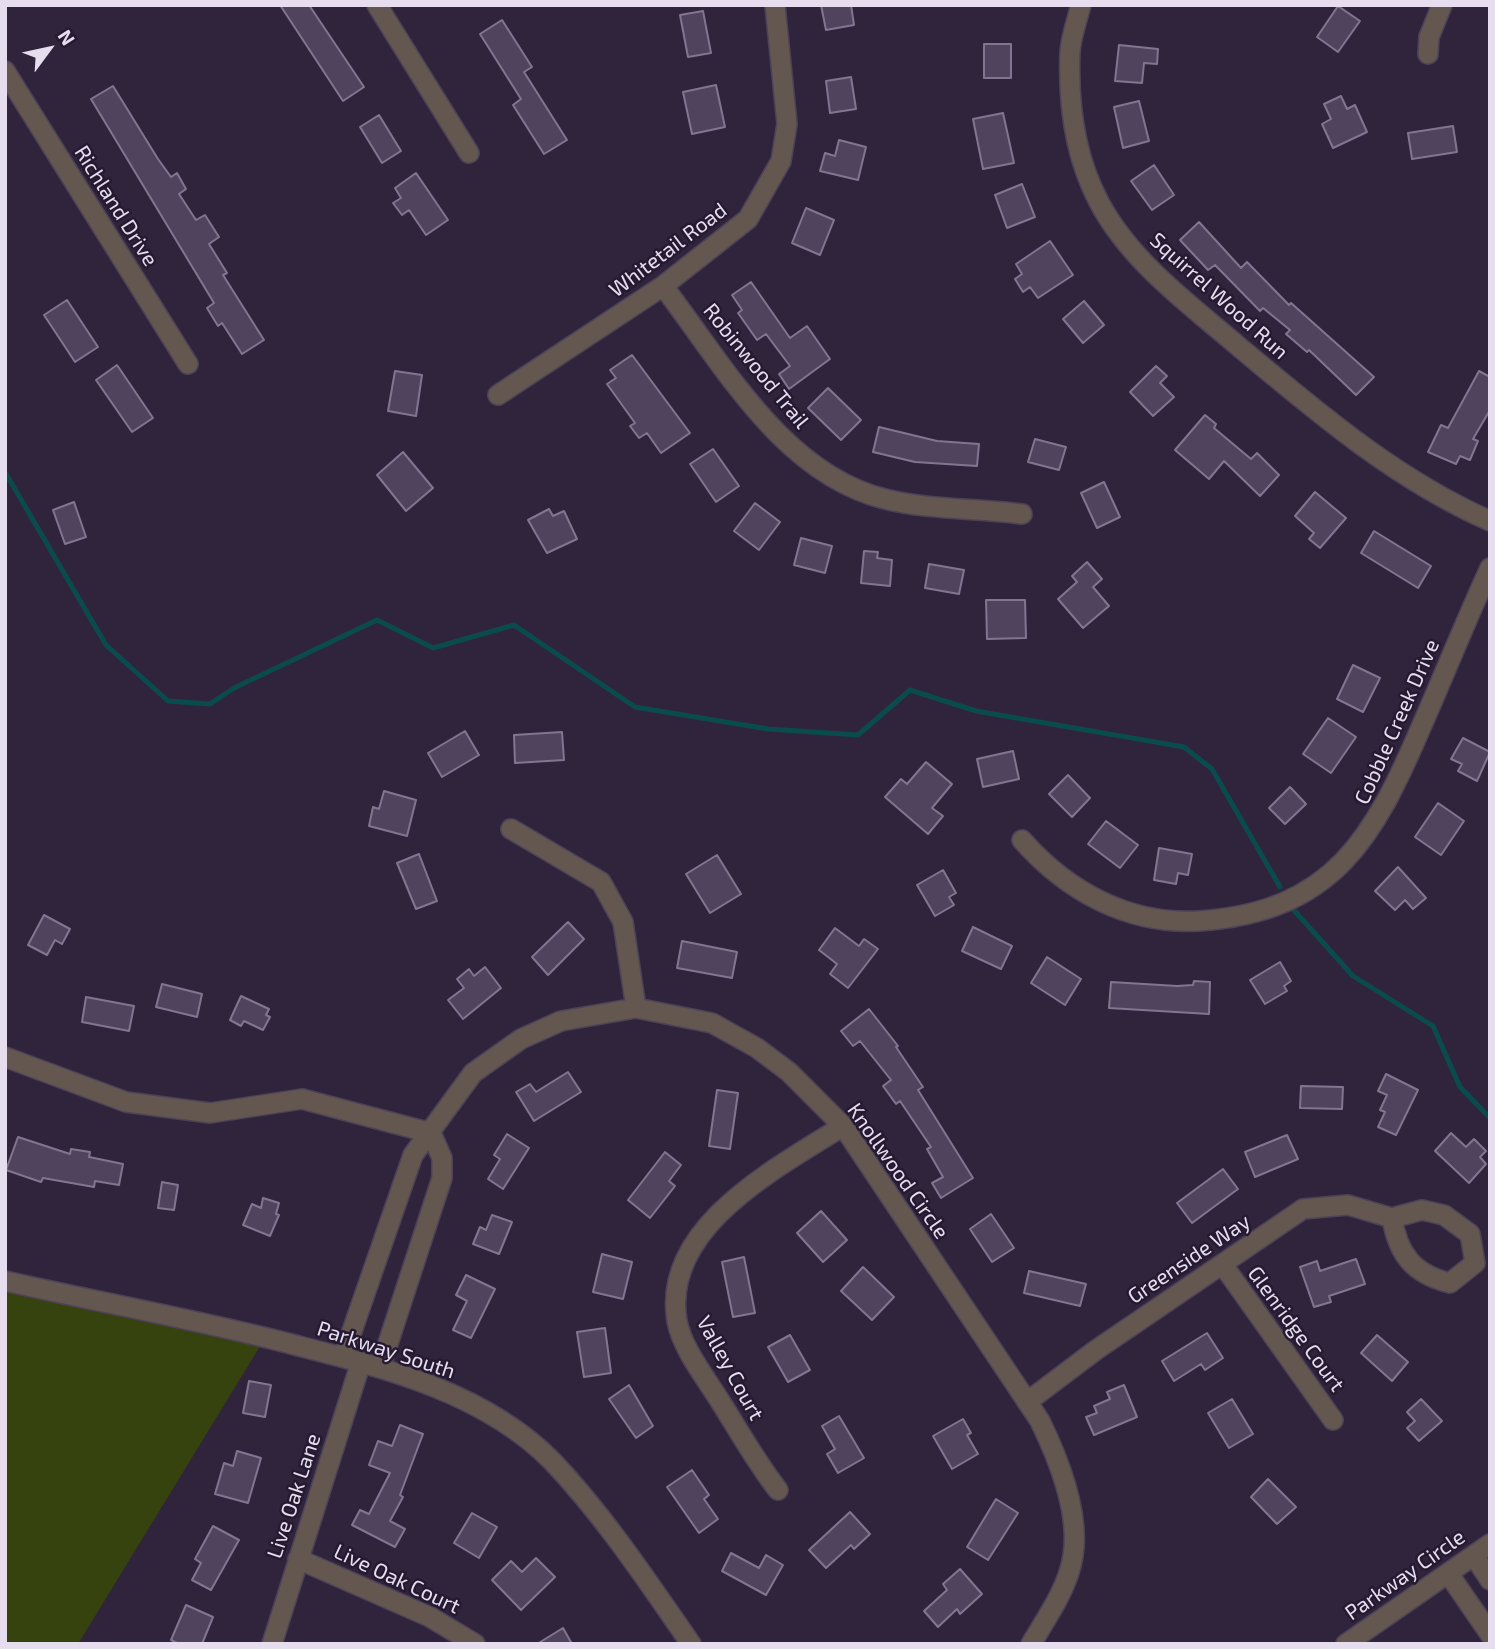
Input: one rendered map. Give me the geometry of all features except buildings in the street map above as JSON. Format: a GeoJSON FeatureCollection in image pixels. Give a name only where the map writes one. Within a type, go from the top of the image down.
{"type":"FeatureCollection","features":[{"type":"Feature","properties":{"kind":"street"},"geometry":{"type":"LineString","coordinates":[[377,5],[469,153]]}},
{"type":"Feature","properties":{"kind":"street","name":"Whitetail Road"},"geometry":{"type":"LineString","coordinates":[[498,395],[663,286],[748,219],[781,161],[787,124],[775,5]]}},
{"type":"Feature","properties":{"kind":"street","name":"Squirrel Wood Run"},"geometry":{"type":"LineString","coordinates":[[1081,5],[1070,49],[1073,121],[1086,172],[1121,237],[1197,311],[1349,436],[1400,473],[1459,508],[1490,521]]}},
{"type":"Feature","properties":{"kind":"street"},"geometry":{"type":"LineString","coordinates":[[1428,54],[1429,37],[1442,5]]}},
{"type":"Feature","properties":{"kind":"street","name":"Richland Drive"},"geometry":{"type":"LineString","coordinates":[[5,71],[188,364]]}},
{"type":"Feature","properties":{"kind":"street","name":"Robinwood Trail"},"geometry":{"type":"LineString","coordinates":[[663,286],[769,425],[814,468],[844,484],[883,499],[923,506],[1022,514]]}},
{"type":"Feature","properties":{"kind":"street","name":"Cobble Creek Drive"},"geometry":{"type":"LineString","coordinates":[[1022,839],[1038,858],[1097,901],[1142,916],[1185,921],[1251,915],[1299,894],[1323,880],[1348,857],[1377,822],[1401,774],[1490,568]]}},
{"type":"Feature","properties":{"kind":"street"},"geometry":{"type":"LineString","coordinates":[[511,829],[601,882],[623,922],[636,1008]]}},
{"type":"Feature","properties":{"kind":"street","name":"Knollwood Circle"},"geometry":{"type":"LineString","coordinates":[[361,1362],[414,1155],[473,1073],[521,1039],[561,1021],[636,1008],[712,1023],[757,1048],[789,1072],[843,1126],[1027,1402],[1061,1466],[1071,1510],[1073,1555],[1056,1602],[1031,1644]]}},
{"type":"Feature","properties":{"kind":"street"},"geometry":{"type":"LineString","coordinates":[[5,1057],[126,1102],[210,1113],[302,1099],[430,1133],[442,1158],[442,1178],[361,1362]]}},
{"type":"Feature","properties":{"kind":"street","name":"Valley Court"},"geometry":{"type":"LineString","coordinates":[[778,1490],[697,1364],[678,1323],[675,1287],[688,1254],[704,1228],[765,1176],[843,1126]]}},
{"type":"Feature","properties":{"kind":"street","name":"Greenside Way"},"geometry":{"type":"LineString","coordinates":[[1027,1402],[1134,1323],[1303,1209],[1348,1205],[1392,1218]]}},
{"type":"Feature","properties":{"kind":"street"},"geometry":{"type":"LineString","coordinates":[[1422,1210],[1444,1215],[1470,1234],[1475,1263],[1450,1283],[1425,1277],[1396,1244],[1392,1218],[1422,1210]]}},
{"type":"Feature","properties":{"kind":"street","name":"Glenridge Court"},"geometry":{"type":"LineString","coordinates":[[1223,1265],[1333,1419]]}},
{"type":"Feature","properties":{"kind":"street","name":"Parkway South"},"geometry":{"type":"LineString","coordinates":[[5,1281],[232,1328],[361,1362],[447,1392],[502,1423],[552,1461],[635,1563],[691,1644]]}},
{"type":"Feature","properties":{"kind":"street","name":"Live Oak Lane"},"geometry":{"type":"LineString","coordinates":[[272,1644],[361,1362]]}},
{"type":"Feature","properties":{"kind":"street","name":"Parkway Circle"},"geometry":{"type":"LineString","coordinates":[[1346,1644],[1490,1544]]}},
{"type":"Feature","properties":{"kind":"street"},"geometry":{"type":"LineString","coordinates":[[1474,1556],[1490,1580]]}},
{"type":"Feature","properties":{"kind":"street","name":"Live Oak Court"},"geometry":{"type":"LineString","coordinates":[[298,1559],[430,1617],[475,1644]]}},
{"type":"Feature","properties":{"kind":"street"},"geometry":{"type":"LineString","coordinates":[[1448,1573],[1490,1634]]}},
{"type":"Feature","properties":{"kind":"green space"},"geometry":{"type":"Polygon","coordinates":[[[5,1279],[262,1343],[78,1644],[5,1644],[5,1279]]]}},
{"type":"Feature","properties":{"kind":"waterway"},"geometry":{"type":"LineString","coordinates":[[5,472],[106,645],[168,701],[210,704],[234,688],[377,620],[433,648],[514,625],[635,707],[768,729],[858,735],[910,690],[976,711],[1184,747],[1212,769],[1280,887]]}},
{"type":"Feature","properties":{"kind":"waterway"},"geometry":{"type":"LineString","coordinates":[[1292,908],[1353,976],[1433,1026],[1460,1087],[1490,1118]]}}]}
